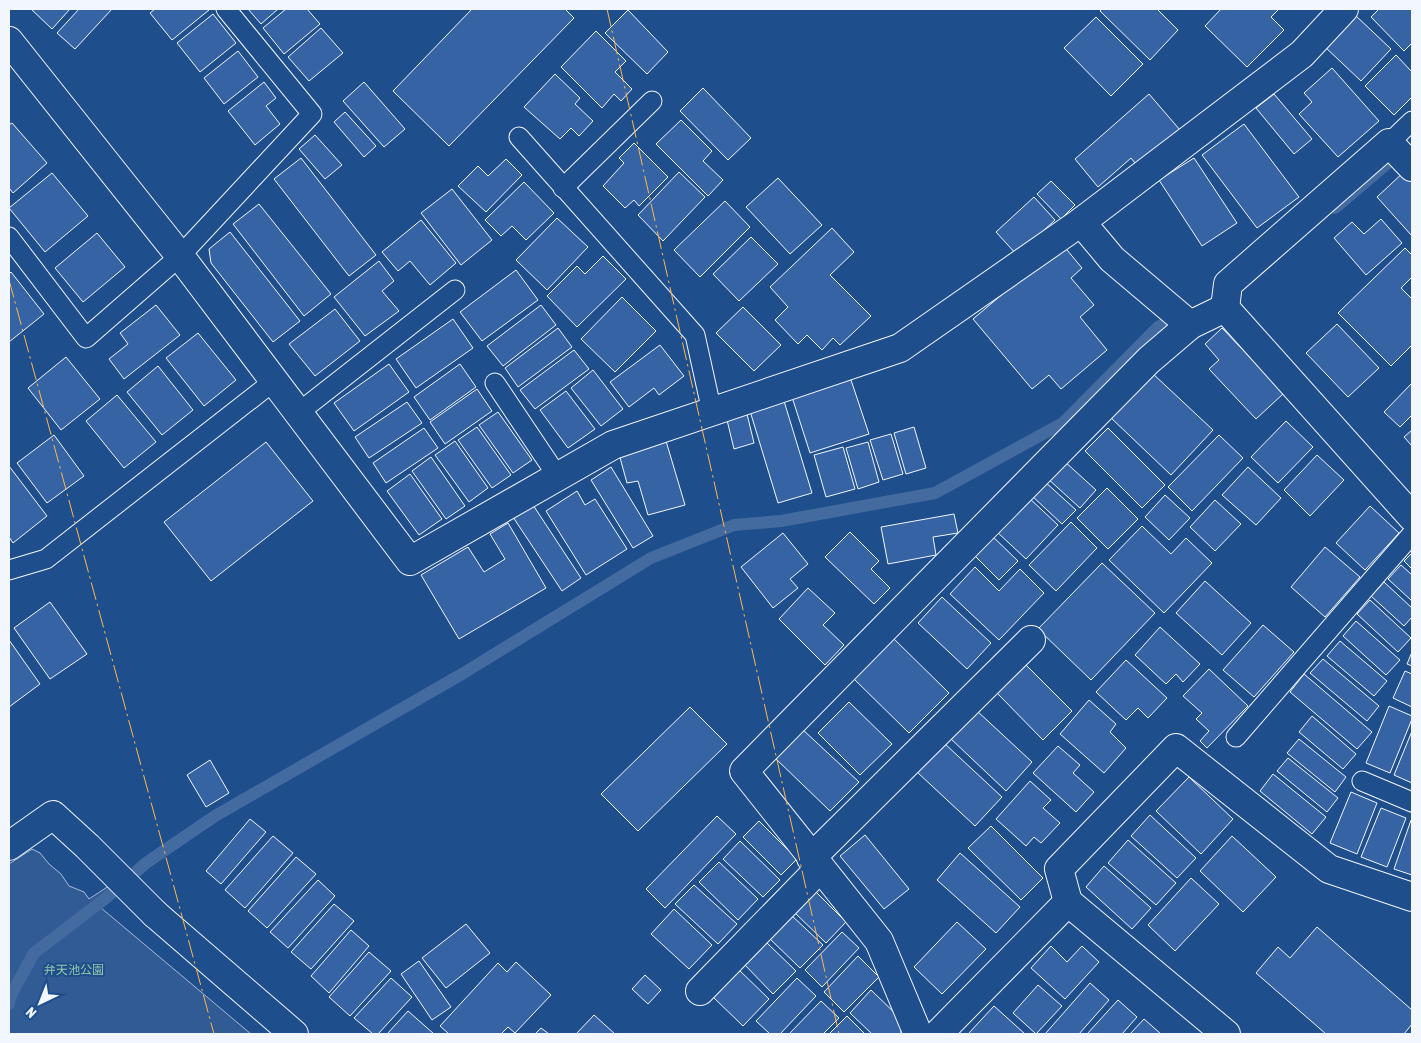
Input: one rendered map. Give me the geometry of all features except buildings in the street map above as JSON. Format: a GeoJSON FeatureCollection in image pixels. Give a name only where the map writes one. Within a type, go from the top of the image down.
{"type":"FeatureCollection","features":[{"type":"Feature","properties":{"kind":"street"},"geometry":{"type":"LineString","coordinates":[[9,41],[180,256],[410,561],[613,445],[900,348],[1080,222],[1302,54],[1344,9]]}},
{"type":"Feature","properties":{"kind":"street"},"geometry":{"type":"LineString","coordinates":[[1412,167],[1389,143],[1228,284],[1225,308],[1412,517]]}},
{"type":"Feature","properties":{"kind":"street"},"geometry":{"type":"LineString","coordinates":[[1080,222],[1112,259],[1190,325]]}},
{"type":"Feature","properties":{"kind":"street"},"geometry":{"type":"LineString","coordinates":[[918,1034],[879,941],[744,771],[1149,360],[1190,325],[1225,308]]}},
{"type":"Feature","properties":{"kind":"street"},"geometry":{"type":"LineString","coordinates":[[700,991],[816,863],[1031,640]]}},
{"type":"Feature","properties":{"kind":"street"},"geometry":{"type":"LineString","coordinates":[[1226,1034],[1068,902],[1058,869],[1176,748],[1329,869],[1412,897]]}},
{"type":"Feature","properties":{"kind":"street"},"geometry":{"type":"LineString","coordinates":[[9,846],[53,815],[155,914],[294,1034]]}},
{"type":"Feature","properties":{"kind":"street"},"geometry":{"type":"LineString","coordinates":[[938,1034],[1068,902]]}},
{"type":"Feature","properties":{"kind":"lane"},"geometry":{"type":"LineString","coordinates":[[9,238],[86,338],[180,256],[312,114],[226,9]]}},
{"type":"Feature","properties":{"kind":"lane"},"geometry":{"type":"LineString","coordinates":[[563,188],[652,102]]}},
{"type":"Feature","properties":{"kind":"lane"},"geometry":{"type":"LineString","coordinates":[[1389,143],[1412,121]]}},
{"type":"Feature","properties":{"kind":"lane"},"geometry":{"type":"LineString","coordinates":[[519,137],[695,335],[712,412]]}},
{"type":"Feature","properties":{"kind":"lane"},"geometry":{"type":"LineString","coordinates":[[298,413],[455,290]]}},
{"type":"Feature","properties":{"kind":"lane"},"geometry":{"type":"LineString","coordinates":[[9,570],[46,559],[274,381]]}},
{"type":"Feature","properties":{"kind":"lane"},"geometry":{"type":"LineString","coordinates":[[495,382],[558,477]]}},
{"type":"Feature","properties":{"kind":"lane"},"geometry":{"type":"LineString","coordinates":[[1236,738],[1412,534]]}},
{"type":"Feature","properties":{"kind":"lane"},"geometry":{"type":"LineString","coordinates":[[1362,782],[1412,802]]}},
{"type":"Feature","properties":{"kind":"shaded area","name":"弁天池公園"},"geometry":{"type":"Polygon","coordinates":[[[202,825],[94,902],[251,1034],[9,1034],[9,864],[32,849],[40,853],[61,874],[69,886],[84,892],[89,899],[202,825]]]}},
{"type":"Feature","properties":{"kind":"waterway"},"geometry":{"type":"LineString","coordinates":[[1335,208],[1402,151]]}},
{"type":"Feature","properties":{"kind":"waterway"},"geometry":{"type":"LineString","coordinates":[[9,1004],[11,995],[34,953],[106,898],[146,863],[215,816],[462,674],[651,558],[734,525],[781,521],[935,493],[1063,423],[1158,327],[1181,316]]}},
{"type":"Feature","properties":{"kind":"power"},"geometry":{"type":"LineString","coordinates":[[607,9],[839,1034]]}},
{"type":"Feature","properties":{"kind":"power"},"geometry":{"type":"LineString","coordinates":[[9,280],[214,1034]]}}]}
